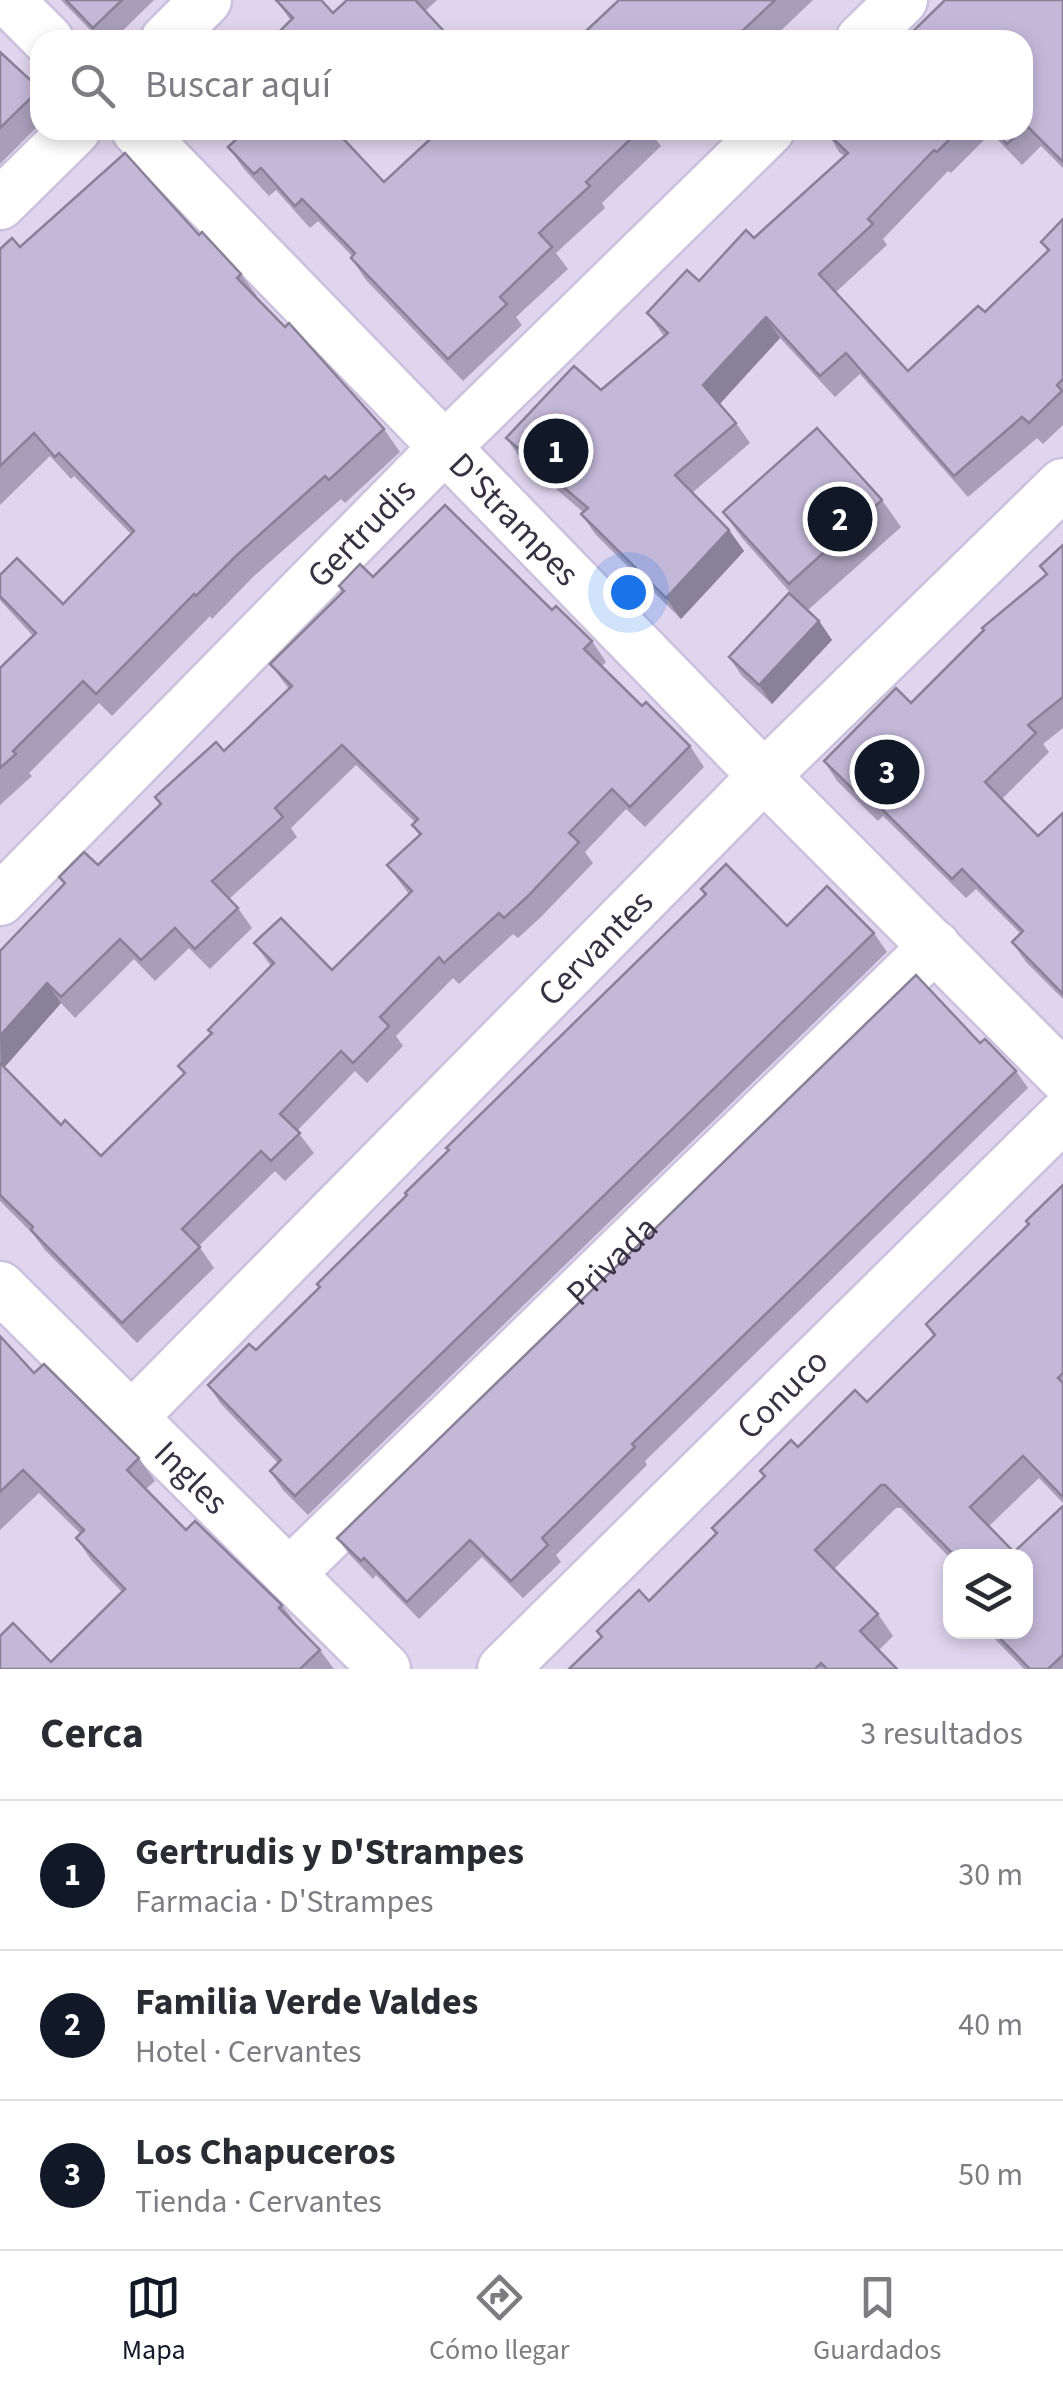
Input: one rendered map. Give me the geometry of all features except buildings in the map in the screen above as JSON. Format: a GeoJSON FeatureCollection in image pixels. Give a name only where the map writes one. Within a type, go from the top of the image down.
{"type":"FeatureCollection","features":[{"type":"Feature","properties":{"kind":"street"},"geometry":{"type":"LineString","coordinates":[[8,0],[38,30]]}},
{"type":"Feature","properties":{"kind":"street"},"geometry":{"type":"LineString","coordinates":[[176,30],[206,0]]}},
{"type":"Feature","properties":{"kind":"street"},"geometry":{"type":"LineString","coordinates":[[871,30],[902,0]]}},
{"type":"Feature","properties":{"kind":"street"},"geometry":{"type":"LineString","coordinates":[[0,204],[65,140]]}},
{"type":"Feature","properties":{"kind":"street","name":"D'Strampes"},"geometry":{"type":"LineString","coordinates":[[147,140],[764,776],[1063,1076]]}},
{"type":"Feature","properties":{"kind":"street","name":"Gertrudis"},"geometry":{"type":"LineString","coordinates":[[0,900],[444,448],[759,140]]}},
{"type":"Feature","properties":{"kind":"street","name":"Cervantes"},"geometry":{"type":"LineString","coordinates":[[132,1416],[764,776],[1063,484]]}},
{"type":"Feature","properties":{"kind":"street","name":"Privada"},"geometry":{"type":"LineString","coordinates":[[290,1574],[935,946]]}},
{"type":"Feature","properties":{"kind":"street","name":"Conuco"},"geometry":{"type":"LineString","coordinates":[[503,1669],[1063,1116]]}},
{"type":"Feature","properties":{"kind":"street","name":"Ingles"},"geometry":{"type":"LineString","coordinates":[[0,1287],[385,1669]]}},
{"type":"Feature","properties":{"kind":"shaded area"},"geometry":{"type":"Polygon","coordinates":[[[0,0],[1063,0],[1063,1669],[0,1669],[0,0]]]}},
{"type":"Feature","properties":{"kind":"place","name":"Gertrudis y D'Strampes"},"geometry":{"type":"Point","coordinates":[556,451]}},
{"type":"Feature","properties":{"kind":"place","name":"Familia Verde Valdes"},"geometry":{"type":"Point","coordinates":[840,519]}},
{"type":"Feature","properties":{"kind":"place","name":"Los Chapuceros"},"geometry":{"type":"Point","coordinates":[887,772]}}]}
